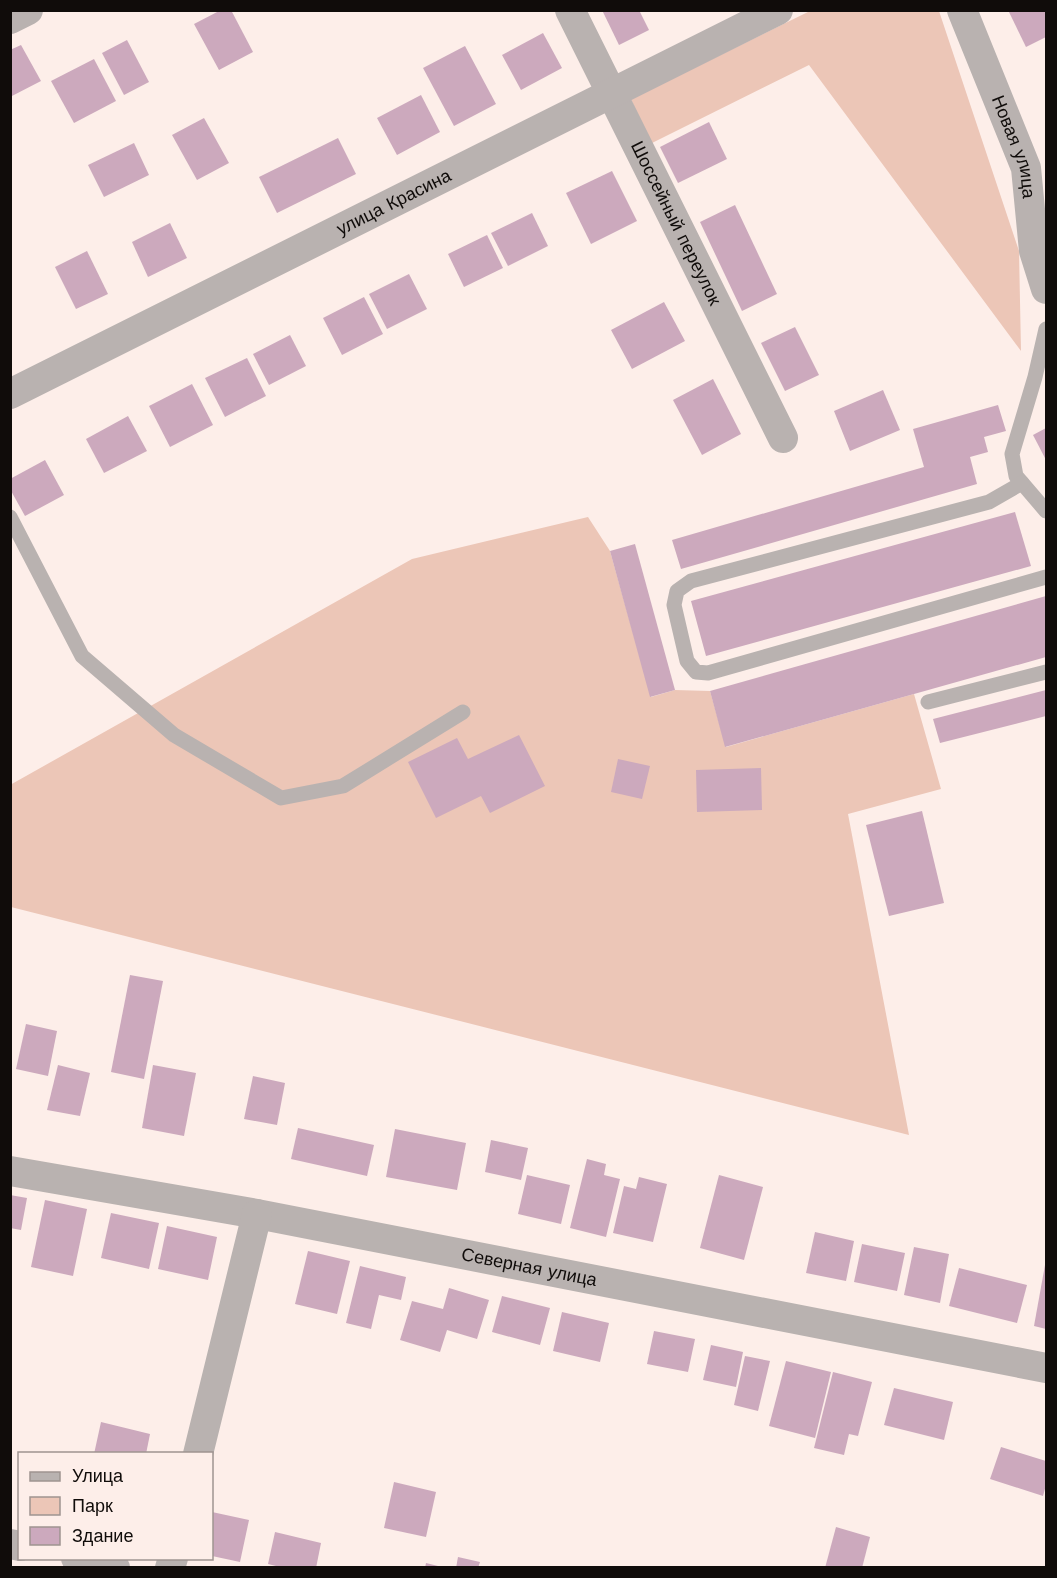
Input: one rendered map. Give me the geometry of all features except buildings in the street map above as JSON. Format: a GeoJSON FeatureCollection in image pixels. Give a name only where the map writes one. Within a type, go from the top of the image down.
{"type":"FeatureCollection","features":[{"type":"Feature","properties":{"kind":"street"},"geometry":{"type":"LineString","coordinates":[[10,19],[28,10]]}},
{"type":"Feature","properties":{"kind":"street","name":"Шоссейный переулок"},"geometry":{"type":"LineString","coordinates":[[570,10],[783,438]]}},
{"type":"Feature","properties":{"kind":"street","name":"улица Красина"},"geometry":{"type":"LineString","coordinates":[[10,394],[778,10]]}},
{"type":"Feature","properties":{"kind":"street","name":"Новая улица"},"geometry":{"type":"LineString","coordinates":[[962,10],[1026,168],[1034,251],[1047,289]]}},
{"type":"Feature","properties":{"kind":"street","name":"Северная улица"},"geometry":{"type":"LineString","coordinates":[[10,1171],[258,1214],[1047,1368]]}},
{"type":"Feature","properties":{"kind":"street"},"geometry":{"type":"LineString","coordinates":[[198,1452],[258,1214]]}},
{"type":"Feature","properties":{"kind":"street"},"geometry":{"type":"LineString","coordinates":[[84,1560],[115,1568]]}},
{"type":"Feature","properties":{"kind":"lane"},"geometry":{"type":"LineString","coordinates":[[1047,329],[1012,454],[1016,476],[1047,512]]}},
{"type":"Feature","properties":{"kind":"lane"},"geometry":{"type":"LineString","coordinates":[[1022,483],[989,502],[691,581],[677,591],[674,605],[687,661],[696,672],[708,673],[1047,577]]}},
{"type":"Feature","properties":{"kind":"lane"},"geometry":{"type":"LineString","coordinates":[[10,517],[82,656],[174,735],[281,798],[343,786],[463,712]]}},
{"type":"Feature","properties":{"kind":"lane"},"geometry":{"type":"LineString","coordinates":[[928,702],[1047,672]]}},
{"type":"Feature","properties":{"kind":"green space"},"geometry":{"type":"Polygon","coordinates":[[[810,11],[939,11],[1019,251],[1021,351],[809,65],[650,144],[631,99],[810,11]]]}},
{"type":"Feature","properties":{"kind":"green space"},"geometry":{"type":"Polygon","coordinates":[[[588,517],[610,551],[651,697],[675,690],[710,691],[726,747],[914,694],[941,789],[848,814],[909,1135],[11,907],[10,785],[412,559],[588,517]]]}}]}
